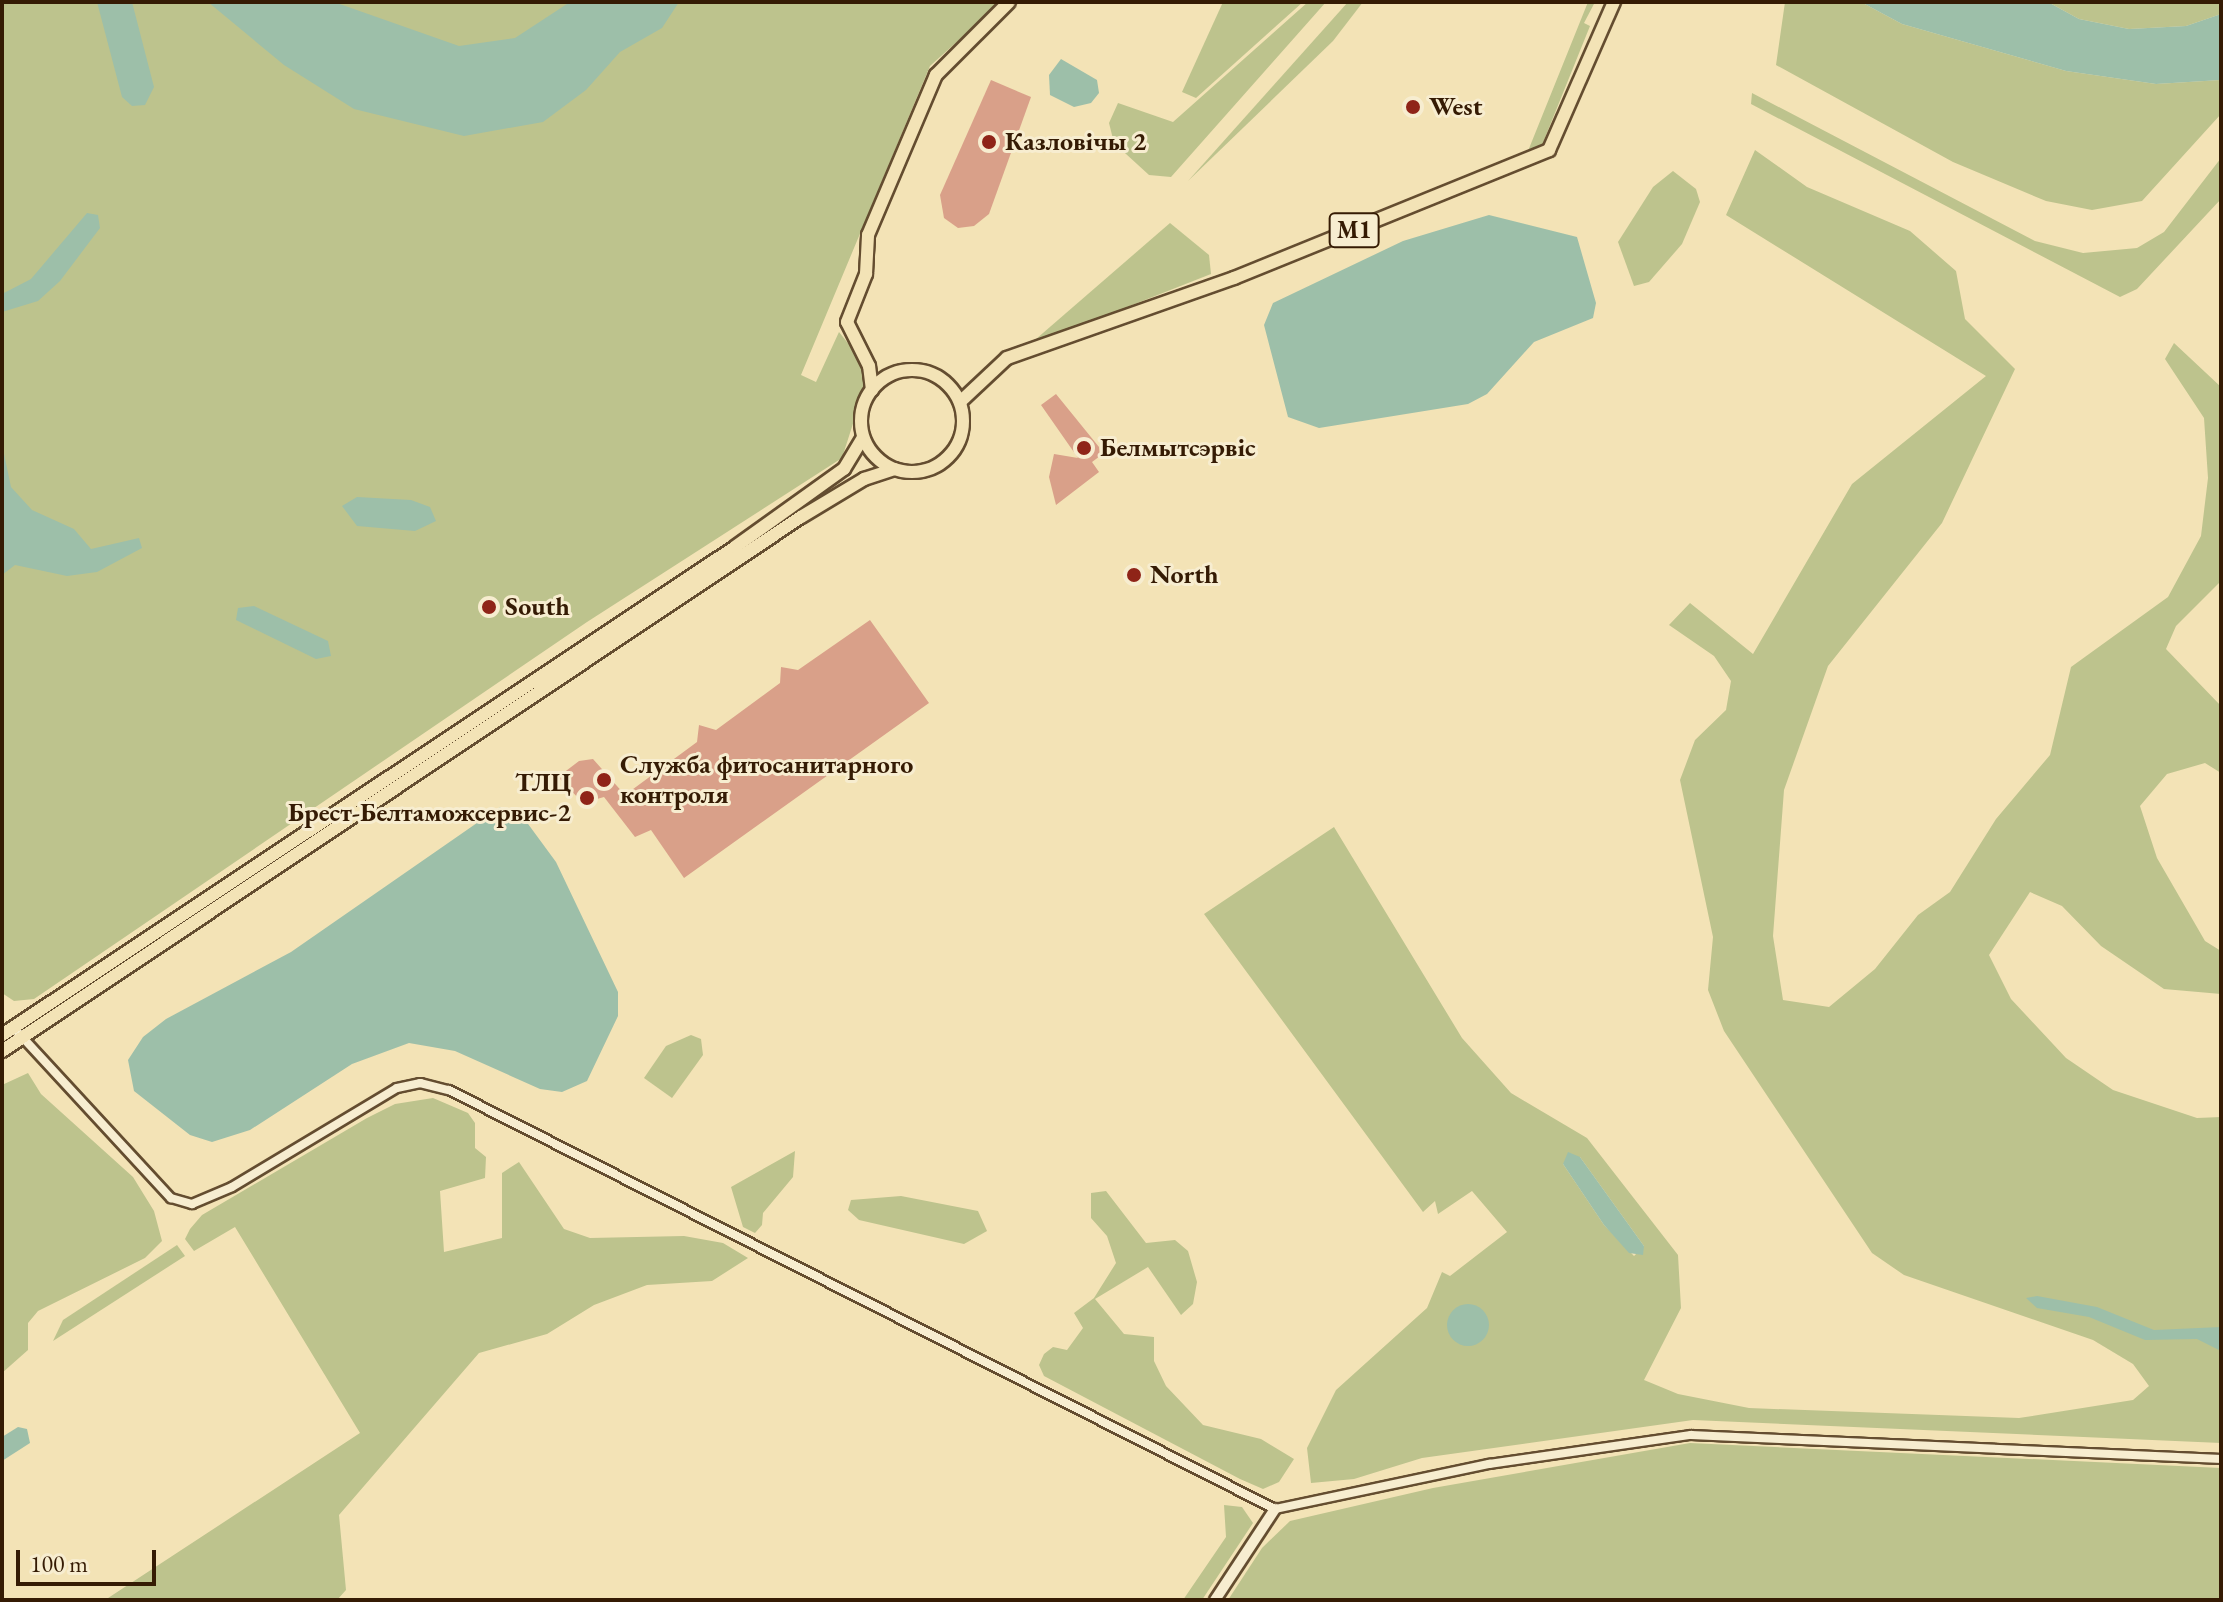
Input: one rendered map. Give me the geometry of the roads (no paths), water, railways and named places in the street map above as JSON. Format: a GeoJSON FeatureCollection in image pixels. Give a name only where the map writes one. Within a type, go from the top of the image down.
{"type":"FeatureCollection","features":[{"type":"Feature","properties":{"kind":"highway"},"geometry":{"type":"LineString","coordinates":[[894,469],[876,458],[863,437],[861,417],[872,390],[869,366],[847,322],[866,274],[868,235],[936,75],[1009,2]]}},
{"type":"Feature","properties":{"kind":"highway","name":"М1"},"geometry":{"type":"LineString","coordinates":[[960,402],[1007,358],[1234,278],[1549,150],[1614,2]]}},
{"type":"Feature","properties":{"kind":"highway"},"geometry":{"type":"LineString","coordinates":[[12,1033],[801,517],[864,479],[894,469],[925,471],[951,455],[963,430],[960,402],[943,380],[918,370],[891,375],[872,390]]}},
{"type":"Feature","properties":{"kind":"highway"},"geometry":{"type":"LineString","coordinates":[[2,1051],[12,1033],[735,547],[844,469],[863,437]]}},
{"type":"Feature","properties":{"kind":"street"},"geometry":{"type":"LineString","coordinates":[[12,1033],[171,1198],[192,1204],[232,1187],[397,1088],[420,1083],[449,1090],[1275,1509],[1489,1464],[1691,1435],[2221,1459]]}},
{"type":"Feature","properties":{"kind":"street"},"geometry":{"type":"LineString","coordinates":[[1215,1600],[1275,1509]]}},
{"type":"Feature","properties":{"kind":"place","name":"West"},"geometry":{"type":"Point","coordinates":[1413,107]}},
{"type":"Feature","properties":{"kind":"place","name":"Казловічы 2"},"geometry":{"type":"Point","coordinates":[989,142]}},
{"type":"Feature","properties":{"kind":"place","name":"Белмытсэрвіс"},"geometry":{"type":"Point","coordinates":[1084,448]}},
{"type":"Feature","properties":{"kind":"place","name":"North"},"geometry":{"type":"Point","coordinates":[1134,575]}},
{"type":"Feature","properties":{"kind":"place","name":"South"},"geometry":{"type":"Point","coordinates":[489,607]}},
{"type":"Feature","properties":{"kind":"place","name":"Служба фитосанитарного контроля"},"geometry":{"type":"Point","coordinates":[604,780]}},
{"type":"Feature","properties":{"kind":"place","name":"ТЛЦ Брест-Белтаможсервис-2"},"geometry":{"type":"Point","coordinates":[587,798]}}]}
